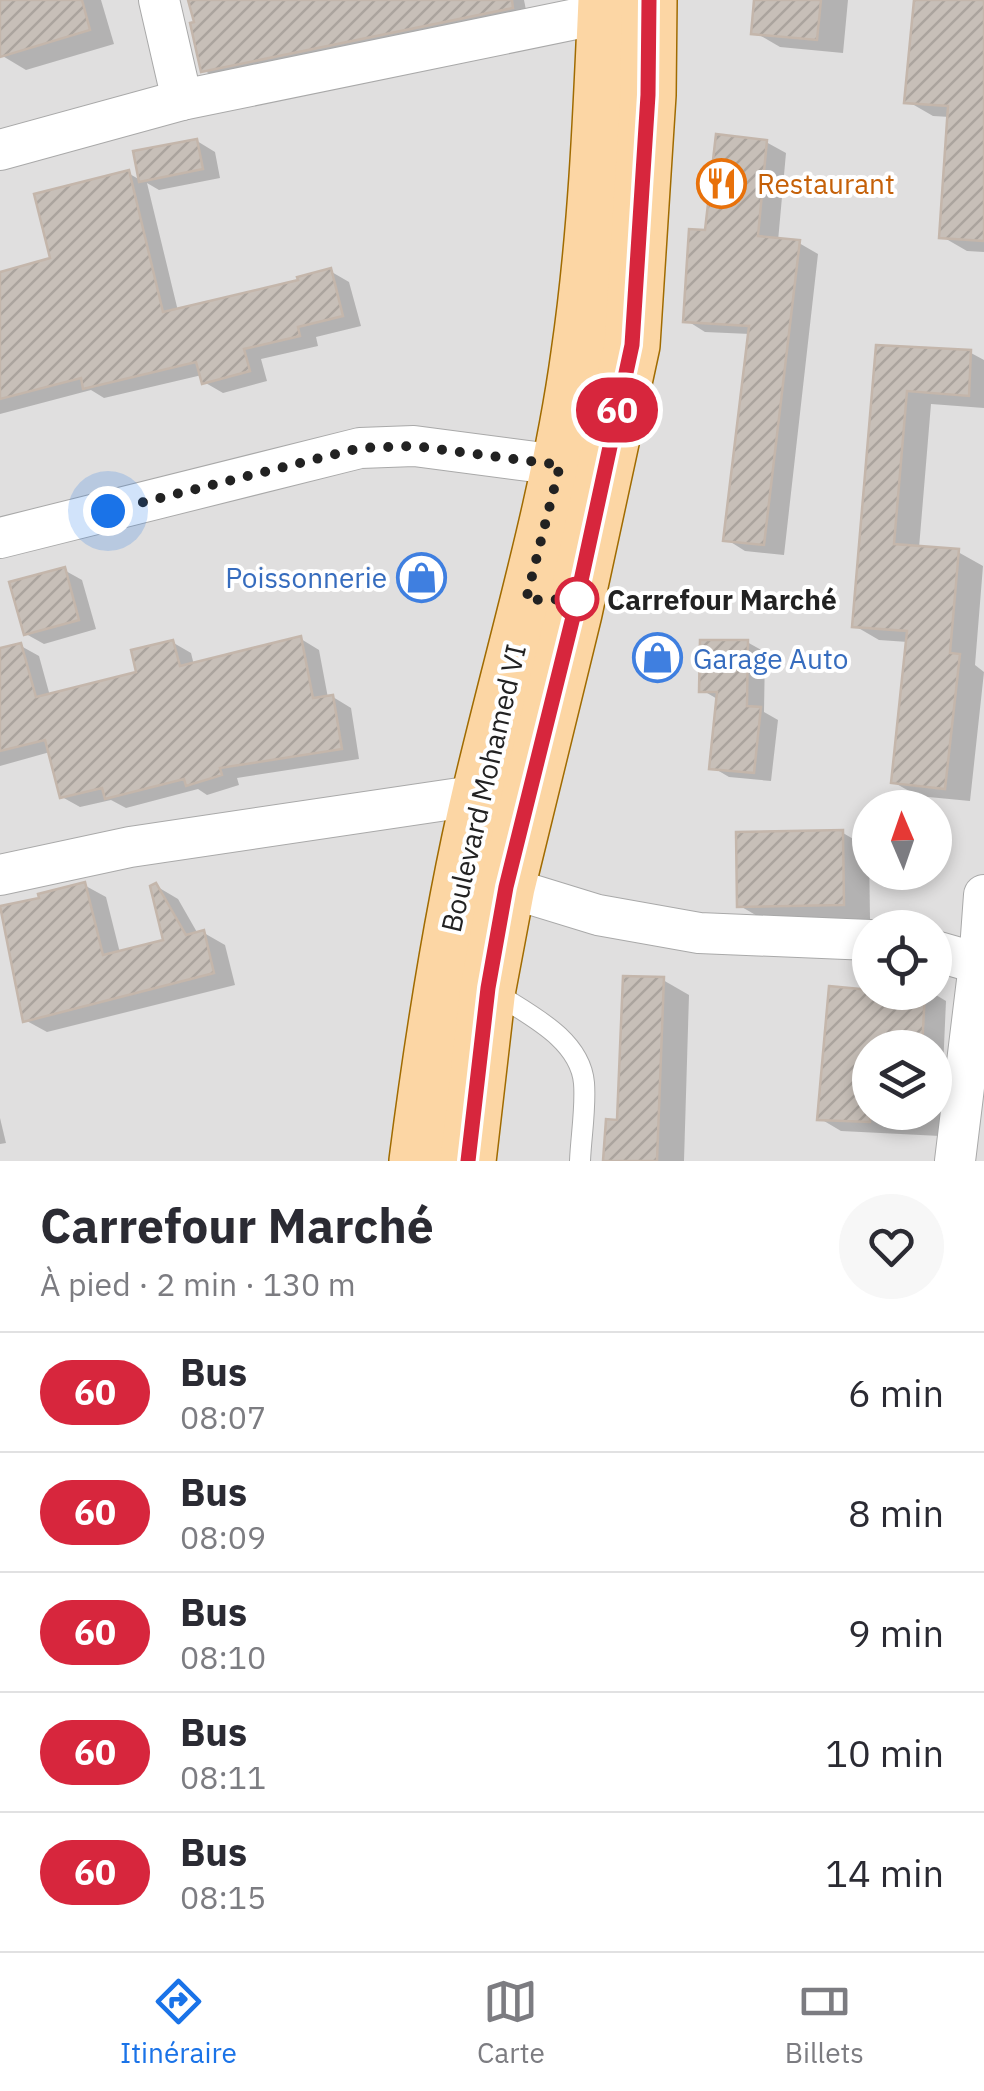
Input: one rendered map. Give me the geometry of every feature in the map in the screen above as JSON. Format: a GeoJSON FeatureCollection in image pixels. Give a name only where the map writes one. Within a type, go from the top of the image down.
{"type":"FeatureCollection","features":[{"type":"Feature","properties":{"kind":"main road","name":"Boulevard Mohamed VI"},"geometry":{"type":"LineString","coordinates":[[445,1139],[445,960],[480,795],[560,465],[580,353],[602,103],[620,4]]}},
{"type":"Feature","properties":{"kind":"main road","name":"Boulevard Mohamed VI"},"geometry":{"type":"LineString","coordinates":[[445,1139],[488,988],[506,887],[574,613],[632,345],[648,95],[620,4]]}},
{"type":"Feature","properties":{"kind":"street"},"geometry":{"type":"LineString","coordinates":[[160,0],[182,100]]}},
{"type":"Feature","properties":{"kind":"street"},"geometry":{"type":"LineString","coordinates":[[0,150],[182,100],[620,4]]}},
{"type":"Feature","properties":{"kind":"street"},"geometry":{"type":"LineString","coordinates":[[0,538],[360,448],[414,446],[560,465]]}},
{"type":"Feature","properties":{"kind":"street"},"geometry":{"type":"LineString","coordinates":[[0,875],[130,847],[480,795]]}},
{"type":"Feature","properties":{"kind":"street"},"geometry":{"type":"LineString","coordinates":[[506,887],[598,915],[699,933],[852,939]]}},
{"type":"Feature","properties":{"kind":"street"},"geometry":{"type":"LineString","coordinates":[[955,1161],[982,964],[984,895]]}},
{"type":"Feature","properties":{"kind":"street"},"geometry":{"type":"LineString","coordinates":[[952,956],[982,964]]}},
{"type":"Feature","properties":{"kind":"lane"},"geometry":{"type":"LineString","coordinates":[[488,988],[550,1029],[574,1055],[584,1081],[580,1161]]}},
{"type":"Feature","properties":{"kind":"shaded area"},"geometry":{"type":"Polygon","coordinates":[[[0,0],[984,0],[984,1161],[0,1161],[0,0]]]}},
{"type":"Feature","properties":{"kind":"building"},"geometry":{"type":"Polygon","coordinates":[[[0,0],[82,0],[90,30],[0,57],[0,0]]]}},
{"type":"Feature","properties":{"kind":"building"},"geometry":{"type":"Polygon","coordinates":[[[188,0],[512,0],[513,8],[201,72],[188,0]]]}},
{"type":"Feature","properties":{"kind":"building"},"geometry":{"type":"Polygon","coordinates":[[[754,0],[821,0],[817,40],[751,34],[754,0]]]}},
{"type":"Feature","properties":{"kind":"building"},"geometry":{"type":"Polygon","coordinates":[[[914,0],[984,0],[984,241],[939,238],[948,106],[904,103],[914,0]]]}},
{"type":"Feature","properties":{"kind":"building"},"geometry":{"type":"Polygon","coordinates":[[[716,134],[767,140],[758,236],[800,240],[764,545],[723,541],[749,326],[683,322],[689,229],[705,230],[716,134]]]}},
{"type":"Feature","properties":{"kind":"building"},"geometry":{"type":"Polygon","coordinates":[[[197,139],[203,169],[139,182],[133,151],[197,139]]]}},
{"type":"Feature","properties":{"kind":"building"},"geometry":{"type":"Polygon","coordinates":[[[129,170],[163,312],[298,280],[297,277],[331,268],[343,316],[298,327],[300,336],[244,349],[250,371],[202,384],[196,362],[83,389],[81,378],[0,399],[0,272],[50,258],[34,194],[129,170]]]}},
{"type":"Feature","properties":{"kind":"building"},"geometry":{"type":"Polygon","coordinates":[[[876,345],[971,350],[969,396],[907,391],[894,544],[959,549],[950,653],[960,654],[945,789],[891,783],[907,631],[852,627],[876,345]]]}},
{"type":"Feature","properties":{"kind":"building"},"geometry":{"type":"Polygon","coordinates":[[[65,567],[79,620],[24,635],[9,582],[65,567]]]}},
{"type":"Feature","properties":{"kind":"building"},"geometry":{"type":"Polygon","coordinates":[[[301,636],[313,698],[333,695],[342,749],[220,768],[222,775],[186,786],[184,779],[105,799],[102,788],[60,798],[45,740],[0,751],[0,648],[21,643],[36,697],[136,672],[131,650],[173,640],[180,666],[301,636]]]}},
{"type":"Feature","properties":{"kind":"building"},"geometry":{"type":"Polygon","coordinates":[[[700,640],[748,640],[747,706],[761,707],[754,773],[709,769],[717,692],[699,692],[700,640]]]}},
{"type":"Feature","properties":{"kind":"building"},"geometry":{"type":"Polygon","coordinates":[[[843,830],[844,905],[737,907],[736,832],[843,830]]]}},
{"type":"Feature","properties":{"kind":"building"},"geometry":{"type":"Polygon","coordinates":[[[85,882],[103,955],[163,940],[150,886],[156,883],[186,935],[204,930],[214,973],[23,1022],[0,906],[85,882]]]}},
{"type":"Feature","properties":{"kind":"building"},"geometry":{"type":"Polygon","coordinates":[[[623,976],[664,977],[657,1161],[603,1161],[606,1119],[617,1120],[623,976]]]}},
{"type":"Feature","properties":{"kind":"building"},"geometry":{"type":"Polygon","coordinates":[[[829,986],[852,988],[852,1010],[924,1010],[923,1030],[852,1030],[852,1121],[817,1120],[829,986]]]}},
{"type":"Feature","properties":{"kind":"bus line","name":"60"},"geometry":{"type":"LineString","coordinates":[[468,1161],[488,988],[506,887],[574,613],[632,345],[648,95],[649,0]]}},
{"type":"Feature","properties":{"kind":"place","name":"Restaurant"},"geometry":{"type":"Point","coordinates":[722,183]}},
{"type":"Feature","properties":{"kind":"place","name":"Poissonnerie"},"geometry":{"type":"Point","coordinates":[422,577]}},
{"type":"Feature","properties":{"kind":"place","name":"Carrefour Marché"},"geometry":{"type":"Point","coordinates":[577,599]}},
{"type":"Feature","properties":{"kind":"place","name":"Garage Auto"},"geometry":{"type":"Point","coordinates":[658,658]}},
{"type":"Feature","properties":{"kind":"route"},"geometry":{"type":"LineString","coordinates":[[108,511],[360,448],[414,446],[560,465],[526,600],[577,599]]}}]}
